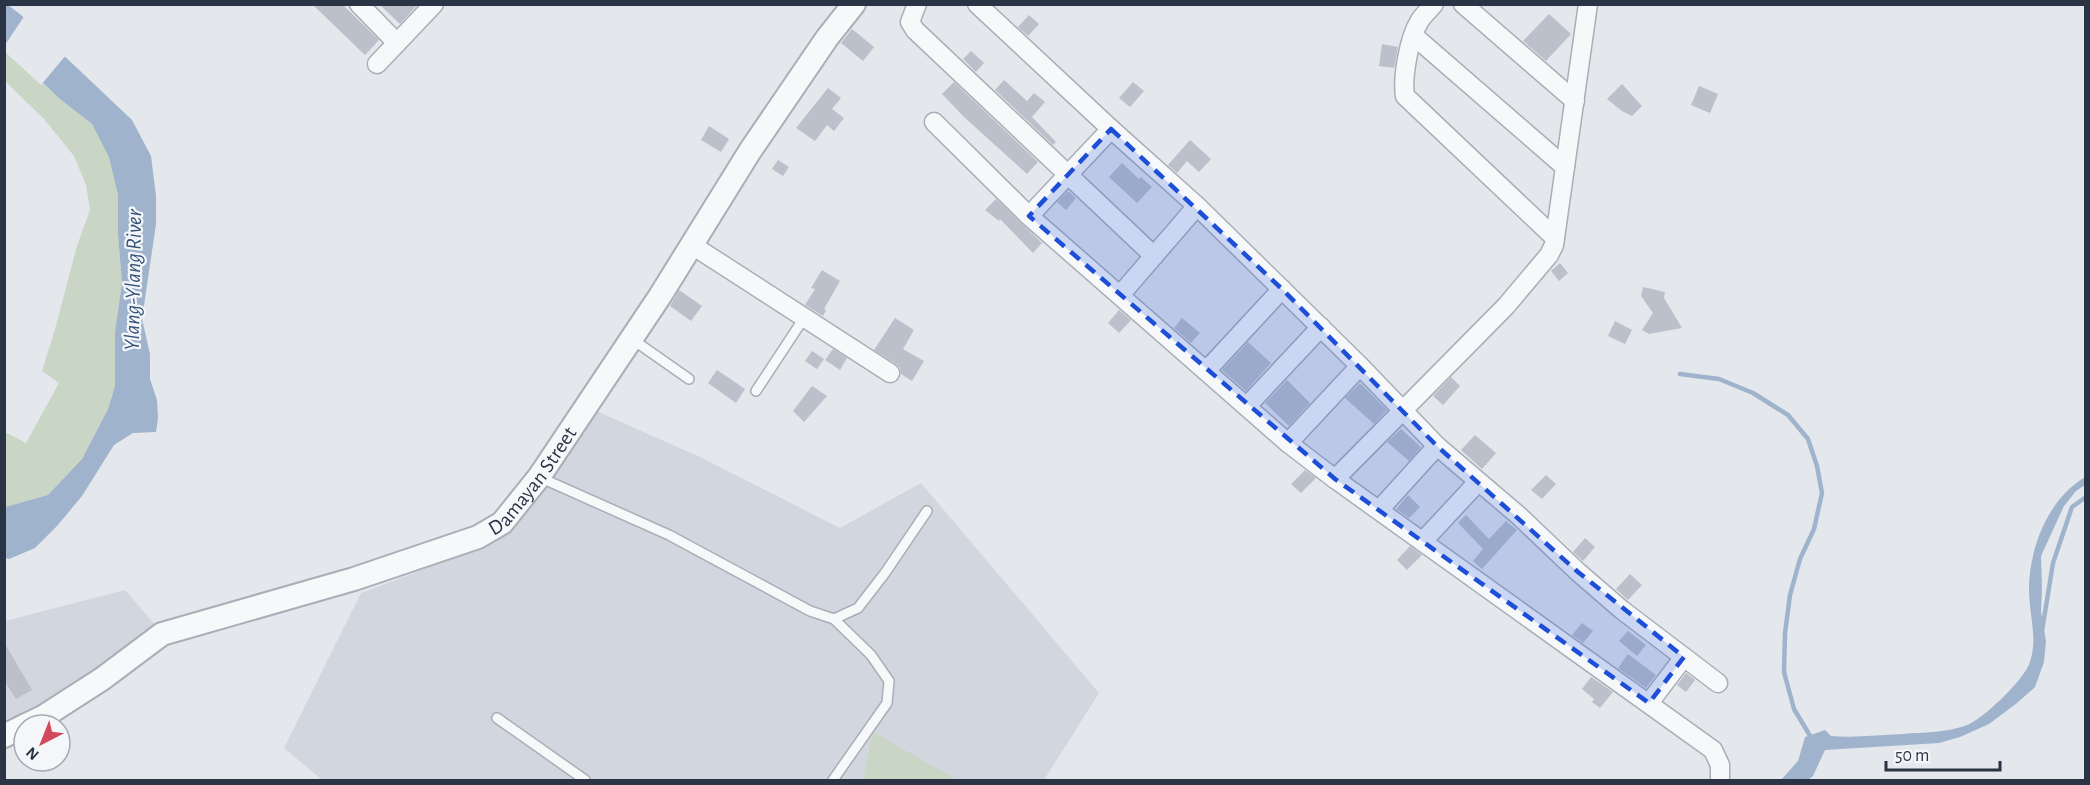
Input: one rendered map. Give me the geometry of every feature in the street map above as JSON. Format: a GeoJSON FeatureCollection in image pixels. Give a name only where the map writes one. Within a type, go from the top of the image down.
{"type":"FeatureCollection","features":[{"type":"Feature","properties":{"kind":"street"},"geometry":{"type":"LineString","coordinates":[[359,4],[398,43]]}},
{"type":"Feature","properties":{"kind":"street"},"geometry":{"type":"LineString","coordinates":[[377,64],[434,4]]}},
{"type":"Feature","properties":{"kind":"street"},"geometry":{"type":"LineString","coordinates":[[917,4],[910,22],[915,30],[1154,256]]}},
{"type":"Feature","properties":{"kind":"street"},"geometry":{"type":"LineString","coordinates":[[977,4],[1197,206],[1282,288],[1437,446],[1518,514],[1596,587],[1718,683]]}},
{"type":"Feature","properties":{"kind":"street"},"geometry":{"type":"LineString","coordinates":[[1434,4],[1419,22],[1414,36],[1403,86],[1405,96],[1555,238]]}},
{"type":"Feature","properties":{"kind":"street"},"geometry":{"type":"LineString","coordinates":[[1463,4],[1575,101]]}},
{"type":"Feature","properties":{"kind":"street"},"geometry":{"type":"LineString","coordinates":[[1335,478],[1515,297],[1549,255],[1554,245],[1588,4]]}},
{"type":"Feature","properties":{"kind":"street","name":"Damayan Street"},"geometry":{"type":"LineString","coordinates":[[49,713],[102,679],[162,634],[354,579],[478,537],[502,523],[538,477],[632,339],[750,151],[852,5]]}},
{"type":"Feature","properties":{"kind":"street"},"geometry":{"type":"LineString","coordinates":[[1414,36],[1565,167]]}},
{"type":"Feature","properties":{"kind":"street"},"geometry":{"type":"LineString","coordinates":[[934,122],[1029,216],[1121,294],[1288,443],[1713,750],[1720,765],[1720,780]]}},
{"type":"Feature","properties":{"kind":"street"},"geometry":{"type":"LineString","coordinates":[[1029,216],[1111,129]]}},
{"type":"Feature","properties":{"kind":"street"},"geometry":{"type":"LineString","coordinates":[[1121,294],[1197,206]]}},
{"type":"Feature","properties":{"kind":"street"},"geometry":{"type":"LineString","coordinates":[[692,245],[890,373]]}},
{"type":"Feature","properties":{"kind":"street"},"geometry":{"type":"LineString","coordinates":[[1206,371],[1282,288]]}},
{"type":"Feature","properties":{"kind":"street"},"geometry":{"type":"LineString","coordinates":[[1247,406],[1321,327]]}},
{"type":"Feature","properties":{"kind":"street"},"geometry":{"type":"LineString","coordinates":[[1288,443],[1360,366]]}},
{"type":"Feature","properties":{"kind":"street"},"geometry":{"type":"LineString","coordinates":[[1379,510],[1437,446]]}},
{"type":"Feature","properties":{"kind":"street"},"geometry":{"type":"LineString","coordinates":[[1423,541],[1478,482]]}},
{"type":"Feature","properties":{"kind":"street"},"geometry":{"type":"LineString","coordinates":[[1648,703],[1683,657]]}},
{"type":"Feature","properties":{"kind":"lane"},"geometry":{"type":"LineString","coordinates":[[756,391],[804,318]]}},
{"type":"Feature","properties":{"kind":"lane"},"geometry":{"type":"LineString","coordinates":[[632,339],[688,379]]}},
{"type":"Feature","properties":{"kind":"lane"},"geometry":{"type":"LineString","coordinates":[[538,477],[669,535],[810,611],[834,619],[871,655],[889,681],[887,703],[833,780]]}},
{"type":"Feature","properties":{"kind":"lane"},"geometry":{"type":"LineString","coordinates":[[834,619],[858,608],[927,511]]}},
{"type":"Feature","properties":{"kind":"lane"},"geometry":{"type":"LineString","coordinates":[[497,718],[585,780]]}},
{"type":"Feature","properties":{"kind":"highlighted area"},"geometry":{"type":"Polygon","coordinates":[[[1111,129],[1282,289],[1437,446],[1578,572],[1684,657],[1649,703],[1335,479],[1029,216],[1111,129]]]}},
{"type":"Feature","properties":{"kind":"shaded area"},"geometry":{"type":"Polygon","coordinates":[[[585,406],[700,457],[840,528],[921,483],[1099,693],[1044,780],[322,780],[284,748],[361,593],[496,542],[585,406]]]}},
{"type":"Feature","properties":{"kind":"shaded area"},"geometry":{"type":"Polygon","coordinates":[[[125,590],[156,626],[29,713],[12,713],[12,724],[5,728],[5,621],[125,590]]]}},
{"type":"Feature","properties":{"kind":"green space"},"geometry":{"type":"Polygon","coordinates":[[[4,47],[60,99],[92,124],[110,157],[118,195],[118,235],[122,283],[115,332],[115,386],[108,409],[82,459],[48,495],[5,507],[5,432],[26,443],[59,383],[42,371],[77,246],[90,210],[86,185],[74,156],[44,119],[5,81],[4,47]]]}},
{"type":"Feature","properties":{"kind":"green space"},"geometry":{"type":"Polygon","coordinates":[[[873,732],[957,780],[863,780],[873,732]]]}},
{"type":"Feature","properties":{"kind":"water","name":"Ylang-Ylang River"},"geometry":{"type":"Polygon","coordinates":[[[5,5],[21,15],[132,120],[151,156],[156,196],[156,224],[142,319],[150,354],[150,379],[157,400],[158,418],[156,432],[133,433],[114,445],[82,496],[57,526],[35,548],[9,559],[5,558],[5,507],[48,495],[82,459],[108,409],[115,386],[115,332],[122,283],[118,235],[118,195],[109,157],[92,124],[60,99],[5,47],[5,5]]]}},
{"type":"Feature","properties":{"kind":"water"},"geometry":{"type":"Polygon","coordinates":[[[2085,477],[2085,485],[2076,491],[2064,506],[2041,556],[2041,611],[2046,641],[2044,662],[2035,687],[1989,724],[1960,737],[1939,743],[1825,750],[1813,776],[1808,780],[1781,780],[1798,761],[1805,737],[1825,730],[1831,736],[1849,737],[1952,730],[1974,721],[2003,698],[2027,669],[2032,653],[2033,635],[2029,590],[2037,542],[2051,511],[2072,486],[2085,477]]]}},
{"type":"Feature","properties":{"kind":"pier"},"geometry":{"type":"Polygon","coordinates":[[[25,15],[67,54],[41,85],[4,51],[5,45],[25,15]]]}},
{"type":"Feature","properties":{"kind":"building"},"geometry":{"type":"Polygon","coordinates":[[[312,4],[342,4],[379,40],[365,55],[312,4]]]}},
{"type":"Feature","properties":{"kind":"building"},"geometry":{"type":"Polygon","coordinates":[[[379,4],[418,4],[400,24],[379,4]]]}},
{"type":"Feature","properties":{"kind":"building"},"geometry":{"type":"Polygon","coordinates":[[[1549,14],[1571,34],[1546,61],[1523,41],[1549,14]]]}},
{"type":"Feature","properties":{"kind":"building"},"geometry":{"type":"Polygon","coordinates":[[[1029,15],[1039,24],[1028,36],[1018,27],[1029,15]]]}},
{"type":"Feature","properties":{"kind":"building"},"geometry":{"type":"Polygon","coordinates":[[[852,29],[874,47],[863,61],[841,43],[852,29]]]}},
{"type":"Feature","properties":{"kind":"building"},"geometry":{"type":"Polygon","coordinates":[[[1382,44],[1398,47],[1394,68],[1379,66],[1382,44]]]}},
{"type":"Feature","properties":{"kind":"building"},"geometry":{"type":"Polygon","coordinates":[[[971,51],[984,63],[976,72],[963,59],[971,51]]]}},
{"type":"Feature","properties":{"kind":"building"},"geometry":{"type":"Polygon","coordinates":[[[1004,80],[1027,101],[1034,93],[1045,102],[1032,117],[1056,142],[1053,145],[995,90],[1004,80]]]}},
{"type":"Feature","properties":{"kind":"building"},"geometry":{"type":"Polygon","coordinates":[[[954,82],[1038,162],[1027,174],[942,94],[954,82]]]}},
{"type":"Feature","properties":{"kind":"building"},"geometry":{"type":"Polygon","coordinates":[[[1133,82],[1144,91],[1130,107],[1119,98],[1133,82]]]}},
{"type":"Feature","properties":{"kind":"building"},"geometry":{"type":"Polygon","coordinates":[[[1622,84],[1642,106],[1632,116],[1607,99],[1622,84]]]}},
{"type":"Feature","properties":{"kind":"building"},"geometry":{"type":"Polygon","coordinates":[[[1699,86],[1718,94],[1710,113],[1691,105],[1699,86]]]}},
{"type":"Feature","properties":{"kind":"building"},"geometry":{"type":"Polygon","coordinates":[[[828,88],[841,98],[832,109],[844,118],[834,131],[827,125],[815,141],[796,128],[828,88]]]}},
{"type":"Feature","properties":{"kind":"building"},"geometry":{"type":"Polygon","coordinates":[[[709,126],[729,139],[721,152],[701,140],[709,126]]]}},
{"type":"Feature","properties":{"kind":"building"},"geometry":{"type":"Polygon","coordinates":[[[1190,140],[1211,159],[1199,172],[1187,161],[1177,173],[1168,165],[1190,140]]]}},
{"type":"Feature","properties":{"kind":"building"},"geometry":{"type":"Polygon","coordinates":[[[778,160],[789,167],[783,176],[772,169],[778,160]]]}},
{"type":"Feature","properties":{"kind":"building"},"geometry":{"type":"Polygon","coordinates":[[[1122,163],[1139,179],[1141,177],[1152,187],[1137,203],[1109,177],[1122,163]]]}},
{"type":"Feature","properties":{"kind":"building"},"geometry":{"type":"Polygon","coordinates":[[[1068,191],[1076,198],[1066,210],[1057,202],[1068,191]]]}},
{"type":"Feature","properties":{"kind":"building"},"geometry":{"type":"Polygon","coordinates":[[[996,199],[1042,243],[1033,253],[1000,219],[999,221],[985,210],[996,199]]]}},
{"type":"Feature","properties":{"kind":"building"},"geometry":{"type":"Polygon","coordinates":[[[1560,263],[1568,273],[1559,281],[1551,271],[1560,263]]]}},
{"type":"Feature","properties":{"kind":"building"},"geometry":{"type":"Polygon","coordinates":[[[822,270],[840,281],[824,309],[826,310],[823,316],[805,305],[815,289],[811,288],[822,270]]]}},
{"type":"Feature","properties":{"kind":"building"},"geometry":{"type":"Polygon","coordinates":[[[1643,287],[1665,292],[1664,298],[1682,328],[1649,334],[1642,330],[1653,313],[1641,296],[1643,287]]]}},
{"type":"Feature","properties":{"kind":"building"},"geometry":{"type":"Polygon","coordinates":[[[679,290],[702,306],[691,321],[670,306],[679,290]]]}},
{"type":"Feature","properties":{"kind":"building"},"geometry":{"type":"Polygon","coordinates":[[[1119,310],[1131,320],[1119,333],[1108,323],[1119,310]]]}},
{"type":"Feature","properties":{"kind":"building"},"geometry":{"type":"Polygon","coordinates":[[[895,318],[914,330],[903,349],[924,361],[912,381],[901,374],[896,364],[874,350],[895,318]]]}},
{"type":"Feature","properties":{"kind":"building"},"geometry":{"type":"Polygon","coordinates":[[[1182,318],[1200,333],[1191,343],[1174,328],[1182,318]]]}},
{"type":"Feature","properties":{"kind":"building"},"geometry":{"type":"Polygon","coordinates":[[[1615,321],[1632,330],[1625,344],[1608,336],[1615,321]]]}},
{"type":"Feature","properties":{"kind":"building"},"geometry":{"type":"Polygon","coordinates":[[[1248,342],[1271,363],[1246,391],[1222,370],[1248,342]]]}},
{"type":"Feature","properties":{"kind":"building"},"geometry":{"type":"Polygon","coordinates":[[[833,349],[847,358],[840,370],[825,360],[833,349]]]}},
{"type":"Feature","properties":{"kind":"building"},"geometry":{"type":"Polygon","coordinates":[[[812,351],[824,359],[817,369],[805,361],[812,351]]]}},
{"type":"Feature","properties":{"kind":"building"},"geometry":{"type":"Polygon","coordinates":[[[717,370],[745,389],[736,403],[708,383],[717,370]]]}},
{"type":"Feature","properties":{"kind":"building"},"geometry":{"type":"Polygon","coordinates":[[[1451,377],[1460,386],[1443,405],[1433,396],[1451,377]]]}},
{"type":"Feature","properties":{"kind":"building"},"geometry":{"type":"Polygon","coordinates":[[[1287,380],[1310,403],[1289,426],[1265,403],[1287,380]]]}},
{"type":"Feature","properties":{"kind":"building"},"geometry":{"type":"Polygon","coordinates":[[[1360,383],[1387,410],[1374,424],[1345,398],[1360,383]]]}},
{"type":"Feature","properties":{"kind":"building"},"geometry":{"type":"Polygon","coordinates":[[[812,386],[827,396],[804,422],[793,411],[812,386]]]}},
{"type":"Feature","properties":{"kind":"building"},"geometry":{"type":"Polygon","coordinates":[[[1401,429],[1421,447],[1409,461],[1387,442],[1401,429]]]}},
{"type":"Feature","properties":{"kind":"building"},"geometry":{"type":"Polygon","coordinates":[[[1475,435],[1496,453],[1482,469],[1461,450],[1475,435]]]}},
{"type":"Feature","properties":{"kind":"building"},"geometry":{"type":"Polygon","coordinates":[[[1305,470],[1316,478],[1301,493],[1291,484],[1305,470]]]}},
{"type":"Feature","properties":{"kind":"building"},"geometry":{"type":"Polygon","coordinates":[[[1546,475],[1556,484],[1542,499],[1531,490],[1546,475]]]}},
{"type":"Feature","properties":{"kind":"building"},"geometry":{"type":"Polygon","coordinates":[[[1408,495],[1420,507],[1409,518],[1396,509],[1408,495]]]}},
{"type":"Feature","properties":{"kind":"building"},"geometry":{"type":"Polygon","coordinates":[[[1466,515],[1489,539],[1506,521],[1517,530],[1482,569],[1473,561],[1483,549],[1458,523],[1466,515]]]}},
{"type":"Feature","properties":{"kind":"building"},"geometry":{"type":"Polygon","coordinates":[[[1585,538],[1595,547],[1583,561],[1573,552],[1585,538]]]}},
{"type":"Feature","properties":{"kind":"building"},"geometry":{"type":"Polygon","coordinates":[[[1410,546],[1422,555],[1407,570],[1397,560],[1410,546]]]}},
{"type":"Feature","properties":{"kind":"building"},"geometry":{"type":"Polygon","coordinates":[[[1630,574],[1642,585],[1628,600],[1616,589],[1630,574]]]}},
{"type":"Feature","properties":{"kind":"building"},"geometry":{"type":"Polygon","coordinates":[[[1582,623],[1593,631],[1583,643],[1572,635],[1582,623]]]}},
{"type":"Feature","properties":{"kind":"building"},"geometry":{"type":"Polygon","coordinates":[[[1628,631],[1646,645],[1637,656],[1619,641],[1628,631]]]}},
{"type":"Feature","properties":{"kind":"building"},"geometry":{"type":"Polygon","coordinates":[[[4,642],[32,690],[16,699],[4,680],[4,642]]]}},
{"type":"Feature","properties":{"kind":"building"},"geometry":{"type":"Polygon","coordinates":[[[1628,654],[1656,675],[1646,688],[1618,668],[1628,654]]]}},
{"type":"Feature","properties":{"kind":"building"},"geometry":{"type":"Polygon","coordinates":[[[1686,673],[1695,680],[1686,692],[1677,685],[1686,673]]]}},
{"type":"Feature","properties":{"kind":"building"},"geometry":{"type":"Polygon","coordinates":[[[1591,677],[1613,692],[1600,708],[1592,702],[1594,699],[1582,689],[1591,677]]]}},
{"type":"Feature","properties":{"kind":"waterway"},"geometry":{"type":"LineString","coordinates":[[1680,374],[1719,379],[1753,393],[1788,415],[1808,439],[1817,466],[1822,493],[1814,529],[1800,559],[1790,595],[1785,633],[1784,672],[1794,709],[1812,739]]}},
{"type":"Feature","properties":{"kind":"waterway"},"geometry":{"type":"LineString","coordinates":[[2042,631],[2053,563],[2072,507],[2086,497]]}}]}
